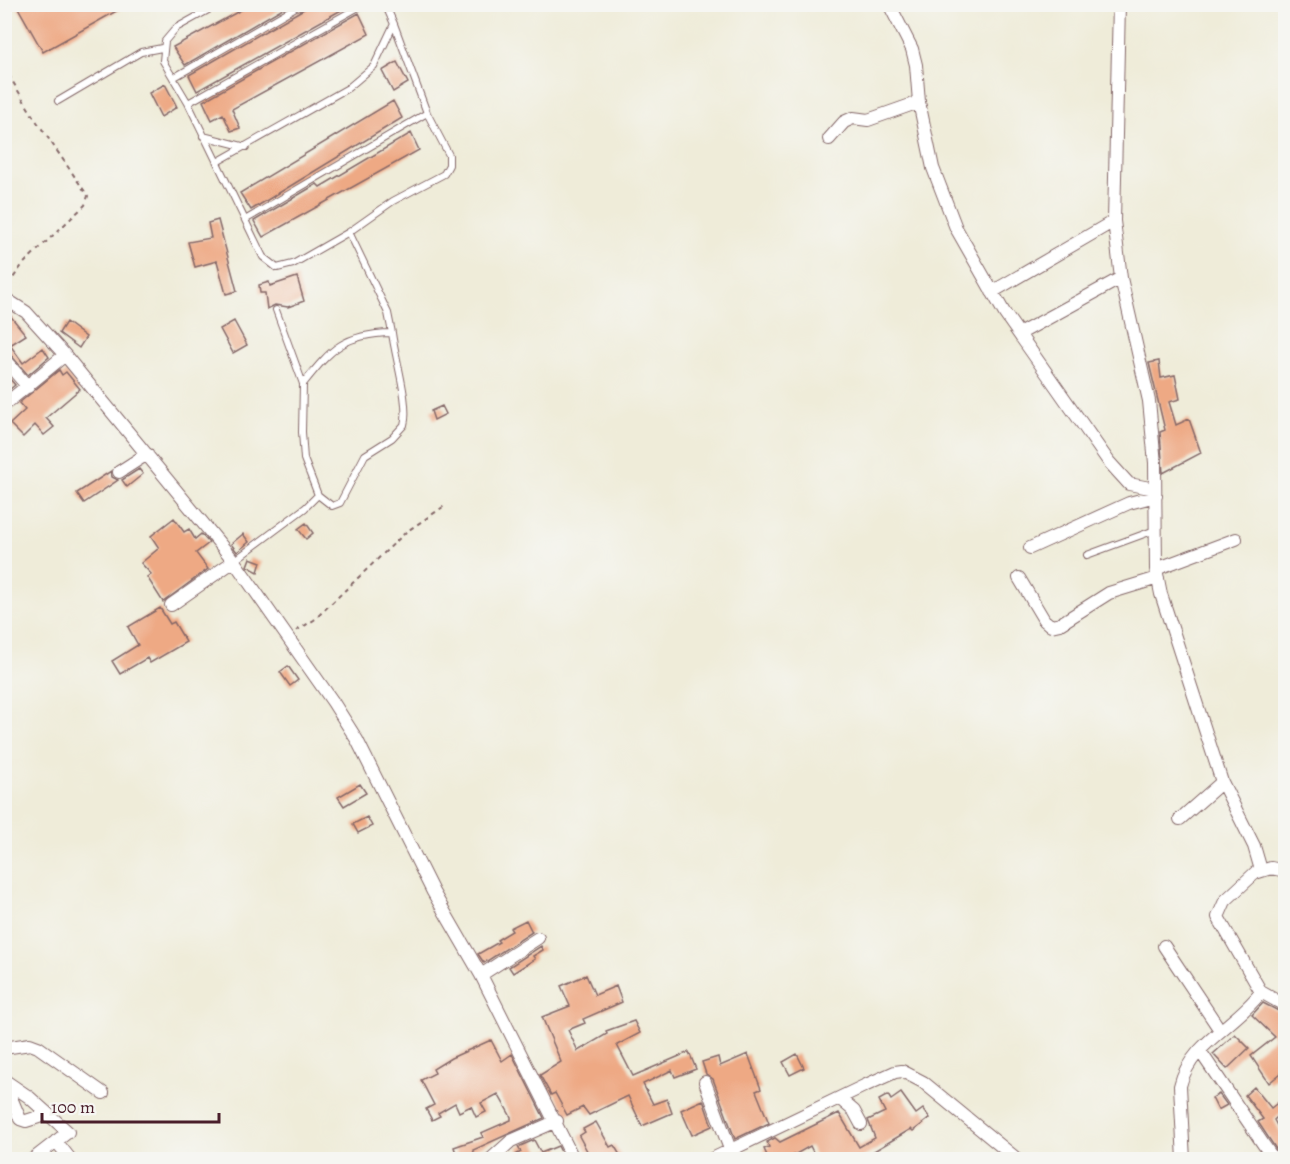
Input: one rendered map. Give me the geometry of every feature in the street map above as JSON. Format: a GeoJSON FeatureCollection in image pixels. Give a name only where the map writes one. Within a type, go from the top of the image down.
{"type":"FeatureCollection","features":[{"type":"Feature","properties":{"kind":"street"},"geometry":{"type":"LineString","coordinates":[[889,4],[912,50],[916,65],[919,102],[933,168],[952,218],[992,292],[1019,334],[1124,480],[1155,492]]}},
{"type":"Feature","properties":{"kind":"street"},"geometry":{"type":"LineString","coordinates":[[1119,4],[1114,221],[1121,278],[1149,401],[1157,574],[1222,782],[1254,846],[1261,870]]}},
{"type":"Feature","properties":{"kind":"street"},"geometry":{"type":"LineString","coordinates":[[829,139],[844,122],[853,118],[868,120],[919,102]]}},
{"type":"Feature","properties":{"kind":"street"},"geometry":{"type":"LineString","coordinates":[[992,292],[1114,221]]}},
{"type":"Feature","properties":{"kind":"street"},"geometry":{"type":"LineString","coordinates":[[1019,334],[1121,278]]}},
{"type":"Feature","properties":{"kind":"street"},"geometry":{"type":"LineString","coordinates":[[4,298],[26,312],[65,356],[234,561],[288,635],[357,740],[433,892],[481,975],[574,1160]]}},
{"type":"Feature","properties":{"kind":"street"},"geometry":{"type":"LineString","coordinates":[[4,405],[65,356]]}},
{"type":"Feature","properties":{"kind":"street"},"geometry":{"type":"LineString","coordinates":[[4,359],[28,387]]}},
{"type":"Feature","properties":{"kind":"street"},"geometry":{"type":"LineString","coordinates":[[119,472],[147,454]]}},
{"type":"Feature","properties":{"kind":"street"},"geometry":{"type":"LineString","coordinates":[[1030,548],[1155,492]]}},
{"type":"Feature","properties":{"kind":"street"},"geometry":{"type":"LineString","coordinates":[[1019,578],[1044,620],[1052,626],[1060,624],[1109,593],[1236,539]]}},
{"type":"Feature","properties":{"kind":"street"},"geometry":{"type":"LineString","coordinates":[[171,605],[234,561]]}},
{"type":"Feature","properties":{"kind":"street"},"geometry":{"type":"LineString","coordinates":[[1180,819],[1222,782]]}},
{"type":"Feature","properties":{"kind":"street"},"geometry":{"type":"LineString","coordinates":[[1286,871],[1280,868],[1261,870],[1225,901],[1218,917],[1261,992],[1286,1006]]}},
{"type":"Feature","properties":{"kind":"street"},"geometry":{"type":"LineString","coordinates":[[481,975],[538,938]]}},
{"type":"Feature","properties":{"kind":"street"},"geometry":{"type":"LineString","coordinates":[[1164,946],[1220,1030]]}},
{"type":"Feature","properties":{"kind":"street"},"geometry":{"type":"LineString","coordinates":[[1184,1160],[1180,1086],[1189,1064],[1220,1030],[1243,1012],[1261,992]]}},
{"type":"Feature","properties":{"kind":"street"},"geometry":{"type":"LineString","coordinates":[[4,1048],[21,1044],[38,1047],[103,1093]]}},
{"type":"Feature","properties":{"kind":"street"},"geometry":{"type":"LineString","coordinates":[[1200,1051],[1274,1160]]}},
{"type":"Feature","properties":{"kind":"street"},"geometry":{"type":"LineString","coordinates":[[710,1160],[732,1155],[895,1072],[909,1073],[1018,1160]]}},
{"type":"Feature","properties":{"kind":"street"},"geometry":{"type":"LineString","coordinates":[[4,1081],[20,1119],[26,1121],[48,1114]]}},
{"type":"Feature","properties":{"kind":"street"},"geometry":{"type":"LineString","coordinates":[[4,1081],[68,1132],[32,1160]]}},
{"type":"Feature","properties":{"kind":"street"},"geometry":{"type":"LineString","coordinates":[[705,1082],[732,1155]]}},
{"type":"Feature","properties":{"kind":"street"},"geometry":{"type":"LineString","coordinates":[[840,1099],[854,1112],[861,1124]]}},
{"type":"Feature","properties":{"kind":"street"},"geometry":{"type":"LineString","coordinates":[[491,1159],[511,1141],[556,1121]]}},
{"type":"Feature","properties":{"kind":"street"},"geometry":{"type":"LineString","coordinates":[[56,1141],[71,1160]]}},
{"type":"Feature","properties":{"kind":"lane"},"geometry":{"type":"LineString","coordinates":[[219,4],[176,28],[162,48],[163,61],[188,103],[263,257],[277,268],[293,264],[349,232],[393,201],[444,174],[449,165],[449,155],[427,113],[385,4]]}},
{"type":"Feature","properties":{"kind":"lane"},"geometry":{"type":"LineString","coordinates":[[173,78],[301,4]]}},
{"type":"Feature","properties":{"kind":"lane"},"geometry":{"type":"LineString","coordinates":[[188,103],[364,4]]}},
{"type":"Feature","properties":{"kind":"lane"},"geometry":{"type":"LineString","coordinates":[[218,162],[348,88],[374,66],[394,24]]}},
{"type":"Feature","properties":{"kind":"lane"},"geometry":{"type":"LineString","coordinates":[[58,101],[141,52],[162,48]]}},
{"type":"Feature","properties":{"kind":"lane"},"geometry":{"type":"LineString","coordinates":[[245,220],[427,113]]}},
{"type":"Feature","properties":{"kind":"lane"},"geometry":{"type":"LineString","coordinates":[[203,136],[247,147]]}},
{"type":"Feature","properties":{"kind":"lane"},"geometry":{"type":"LineString","coordinates":[[276,310],[303,384],[304,459],[318,495],[332,506],[340,503],[365,455],[392,438],[404,425],[405,398],[395,362],[388,313],[349,232]]}},
{"type":"Feature","properties":{"kind":"lane"},"geometry":{"type":"LineString","coordinates":[[303,384],[321,362],[354,336],[392,333]]}},
{"type":"Feature","properties":{"kind":"lane"},"geometry":{"type":"LineString","coordinates":[[234,561],[305,508],[318,495]]}},
{"type":"Feature","properties":{"kind":"lane"},"geometry":{"type":"LineString","coordinates":[[1087,555],[1155,531]]}},
{"type":"Feature","properties":{"kind":"path"},"geometry":{"type":"LineString","coordinates":[[4,67],[33,116],[88,196],[85,205],[23,264],[4,290]]}},
{"type":"Feature","properties":{"kind":"path"},"geometry":{"type":"LineString","coordinates":[[288,635],[314,620],[406,532],[446,505]]}},
{"type":"Feature","properties":{"kind":"building"},"geometry":{"type":"Polygon","coordinates":[[[16,4],[129,4],[43,52],[16,4]]]}},
{"type":"Feature","properties":{"kind":"building"},"geometry":{"type":"Polygon","coordinates":[[[252,4],[290,4],[185,65],[173,47],[252,4]]]}},
{"type":"Feature","properties":{"kind":"building"},"geometry":{"type":"Polygon","coordinates":[[[306,4],[352,4],[197,91],[189,75],[304,9],[306,4]]]}},
{"type":"Feature","properties":{"kind":"building"},"geometry":{"type":"Polygon","coordinates":[[[359,13],[369,34],[232,109],[240,128],[231,131],[223,114],[212,120],[203,101],[359,13]]]}},
{"type":"Feature","properties":{"kind":"building"},"geometry":{"type":"Polygon","coordinates":[[[397,62],[408,83],[393,92],[382,71],[397,62]]]}},
{"type":"Feature","properties":{"kind":"building"},"geometry":{"type":"Polygon","coordinates":[[[165,84],[177,107],[161,117],[149,93],[165,84]]]}},
{"type":"Feature","properties":{"kind":"building"},"geometry":{"type":"Polygon","coordinates":[[[393,101],[402,118],[251,210],[240,193],[393,101]]]}},
{"type":"Feature","properties":{"kind":"building"},"geometry":{"type":"Polygon","coordinates":[[[411,133],[419,150],[263,237],[254,221],[317,184],[320,187],[411,133]]]}},
{"type":"Feature","properties":{"kind":"building"},"geometry":{"type":"Polygon","coordinates":[[[218,220],[237,291],[226,294],[217,261],[195,267],[188,242],[211,238],[208,223],[218,220]]]}},
{"type":"Feature","properties":{"kind":"building"},"geometry":{"type":"Polygon","coordinates":[[[297,277],[304,301],[288,307],[275,305],[267,309],[265,293],[260,293],[259,285],[269,282],[270,286],[297,277]]]}},
{"type":"Feature","properties":{"kind":"building"},"geometry":{"type":"Polygon","coordinates":[[[4,308],[26,335],[10,345],[23,363],[43,348],[49,357],[28,375],[10,354],[4,351],[4,308]]]}},
{"type":"Feature","properties":{"kind":"building"},"geometry":{"type":"Polygon","coordinates":[[[234,321],[247,345],[233,353],[220,329],[234,321]]]}},
{"type":"Feature","properties":{"kind":"building"},"geometry":{"type":"Polygon","coordinates":[[[66,322],[86,337],[79,348],[59,333],[66,322]]]}},
{"type":"Feature","properties":{"kind":"building"},"geometry":{"type":"Polygon","coordinates":[[[1159,361],[1161,378],[1175,375],[1180,399],[1169,402],[1176,425],[1189,419],[1201,453],[1163,473],[1160,432],[1165,430],[1149,363],[1159,361]]]}},
{"type":"Feature","properties":{"kind":"building"},"geometry":{"type":"Polygon","coordinates":[[[59,370],[62,375],[66,372],[80,389],[46,418],[54,427],[44,435],[35,425],[23,437],[10,424],[25,410],[19,403],[59,370]]]}},
{"type":"Feature","properties":{"kind":"building"},"geometry":{"type":"Polygon","coordinates":[[[4,372],[15,385],[4,394],[4,372]]]}},
{"type":"Feature","properties":{"kind":"building"},"geometry":{"type":"Polygon","coordinates":[[[442,406],[446,414],[434,420],[431,411],[442,406]]]}},
{"type":"Feature","properties":{"kind":"building"},"geometry":{"type":"Polygon","coordinates":[[[139,469],[143,474],[127,487],[122,480],[139,469]]]}},
{"type":"Feature","properties":{"kind":"building"},"geometry":{"type":"Polygon","coordinates":[[[111,471],[112,477],[118,480],[84,503],[77,493],[111,471]]]}},
{"type":"Feature","properties":{"kind":"building"},"geometry":{"type":"Polygon","coordinates":[[[174,518],[184,532],[189,529],[195,539],[201,534],[209,543],[196,553],[208,569],[163,602],[147,577],[151,574],[141,563],[159,548],[151,536],[174,518]]]}},
{"type":"Feature","properties":{"kind":"building"},"geometry":{"type":"Polygon","coordinates":[[[306,523],[313,533],[306,539],[298,529],[306,523]]]}},
{"type":"Feature","properties":{"kind":"building"},"geometry":{"type":"Polygon","coordinates":[[[243,534],[249,542],[237,552],[231,544],[243,534]]]}},
{"type":"Feature","properties":{"kind":"building"},"geometry":{"type":"Polygon","coordinates":[[[250,558],[261,562],[258,572],[247,566],[250,558]]]}},
{"type":"Feature","properties":{"kind":"building"},"geometry":{"type":"Polygon","coordinates":[[[160,608],[170,624],[174,622],[186,642],[150,663],[147,658],[120,674],[112,661],[138,645],[128,627],[160,608]]]}},
{"type":"Feature","properties":{"kind":"building"},"geometry":{"type":"Polygon","coordinates":[[[288,666],[298,680],[290,686],[280,672],[288,666]]]}},
{"type":"Feature","properties":{"kind":"building"},"geometry":{"type":"Polygon","coordinates":[[[360,784],[366,793],[344,806],[338,797],[360,784]]]}},
{"type":"Feature","properties":{"kind":"building"},"geometry":{"type":"Polygon","coordinates":[[[367,817],[372,826],[358,833],[353,824],[367,817]]]}},
{"type":"Feature","properties":{"kind":"building"},"geometry":{"type":"Polygon","coordinates":[[[526,920],[532,932],[484,963],[478,954],[499,942],[497,940],[512,931],[510,928],[526,920]]]}},
{"type":"Feature","properties":{"kind":"building"},"geometry":{"type":"Polygon","coordinates":[[[541,946],[543,950],[533,956],[535,959],[513,973],[509,967],[541,946]]]}},
{"type":"Feature","properties":{"kind":"building"},"geometry":{"type":"Polygon","coordinates":[[[586,975],[595,995],[616,986],[622,1002],[583,1019],[585,1023],[568,1030],[578,1051],[607,1034],[606,1031],[634,1021],[640,1033],[617,1045],[633,1076],[689,1052],[696,1069],[675,1077],[672,1070],[643,1084],[653,1104],[667,1099],[672,1113],[642,1126],[628,1096],[589,1115],[583,1107],[567,1115],[555,1093],[551,1095],[540,1075],[561,1062],[542,1017],[570,1006],[561,986],[586,975]]]}},
{"type":"Feature","properties":{"kind":"building"},"geometry":{"type":"Polygon","coordinates":[[[1263,1003],[1286,1015],[1286,1069],[1269,1083],[1251,1056],[1275,1037],[1252,1015],[1263,1003]]]}},
{"type":"Feature","properties":{"kind":"building"},"geometry":{"type":"Polygon","coordinates":[[[1235,1034],[1249,1048],[1227,1069],[1213,1054],[1235,1034]]]}},
{"type":"Feature","properties":{"kind":"building"},"geometry":{"type":"Polygon","coordinates":[[[491,1040],[502,1061],[512,1054],[544,1118],[473,1150],[478,1160],[458,1160],[454,1147],[483,1137],[481,1133],[511,1120],[511,1117],[498,1094],[481,1103],[486,1112],[476,1117],[471,1106],[459,1112],[455,1103],[438,1113],[440,1116],[432,1120],[426,1109],[434,1105],[421,1080],[435,1073],[433,1069],[451,1058],[491,1040]]]}},
{"type":"Feature","properties":{"kind":"building"},"geometry":{"type":"Polygon","coordinates":[[[748,1054],[761,1089],[756,1091],[769,1123],[735,1139],[713,1079],[706,1074],[702,1062],[718,1057],[720,1066],[748,1054]]]}},
{"type":"Feature","properties":{"kind":"building"},"geometry":{"type":"Polygon","coordinates":[[[797,1054],[804,1068],[790,1075],[783,1062],[797,1054]]]}},
{"type":"Feature","properties":{"kind":"building"},"geometry":{"type":"Polygon","coordinates":[[[1254,1087],[1271,1108],[1280,1101],[1286,1109],[1274,1120],[1286,1142],[1286,1152],[1280,1155],[1258,1122],[1263,1119],[1245,1095],[1254,1087]]]}},
{"type":"Feature","properties":{"kind":"building"},"geometry":{"type":"Polygon","coordinates":[[[901,1093],[916,1114],[923,1109],[930,1118],[913,1131],[911,1129],[859,1160],[817,1160],[810,1146],[794,1155],[796,1160],[769,1160],[764,1149],[769,1147],[767,1142],[775,1138],[780,1142],[839,1113],[859,1147],[875,1138],[868,1120],[885,1112],[879,1100],[888,1095],[891,1100],[901,1093]]]}},
{"type":"Feature","properties":{"kind":"building"},"geometry":{"type":"Polygon","coordinates":[[[1219,1094],[1227,1105],[1218,1110],[1212,1098],[1219,1094]]]}},
{"type":"Feature","properties":{"kind":"building"},"geometry":{"type":"Polygon","coordinates":[[[703,1100],[712,1126],[692,1135],[681,1110],[703,1100]]]}},
{"type":"Feature","properties":{"kind":"building"},"geometry":{"type":"Polygon","coordinates":[[[596,1122],[610,1147],[614,1145],[623,1160],[592,1160],[579,1136],[585,1132],[583,1129],[596,1122]]]}},
{"type":"Feature","properties":{"kind":"building"},"geometry":{"type":"Polygon","coordinates":[[[534,1140],[541,1153],[558,1146],[565,1160],[507,1160],[521,1152],[518,1147],[534,1140]]]}}]}
